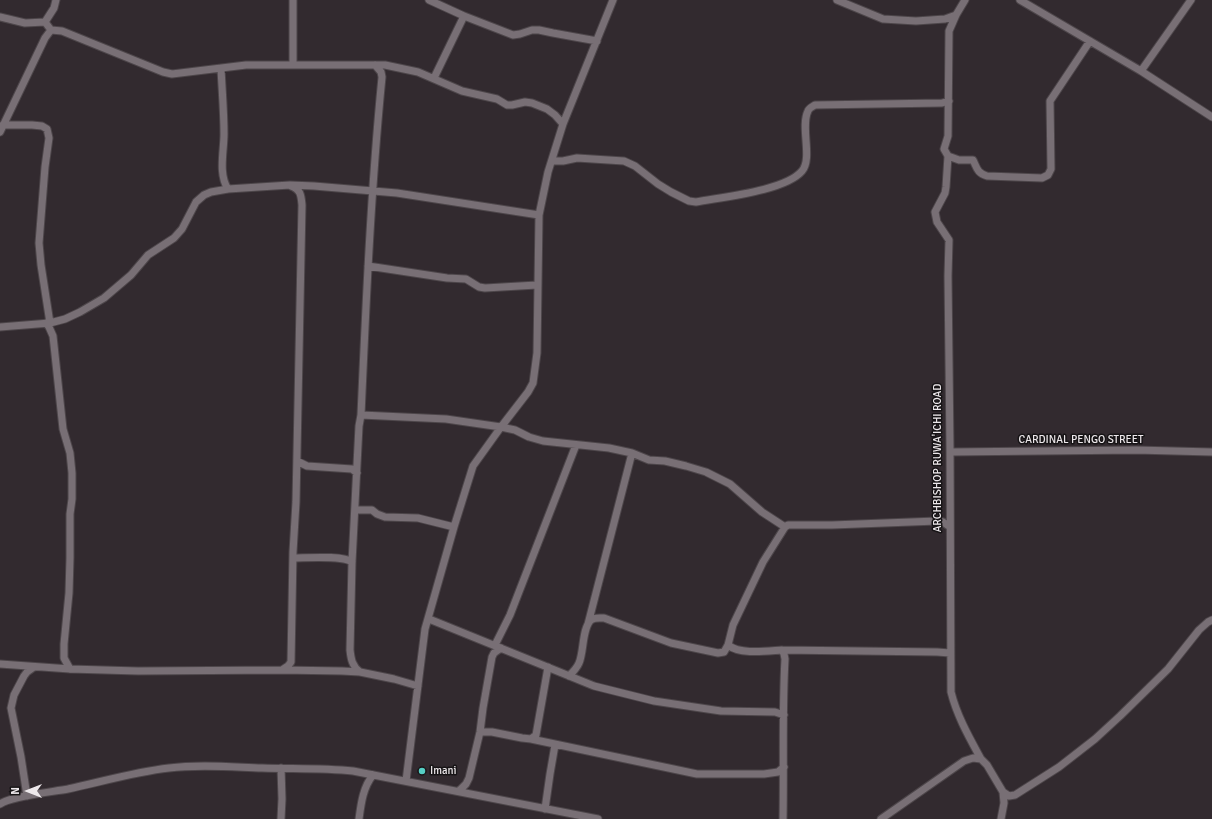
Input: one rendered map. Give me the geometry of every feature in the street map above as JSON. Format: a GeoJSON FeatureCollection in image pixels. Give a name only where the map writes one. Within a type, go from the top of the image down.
{"type":"FeatureCollection","features":[{"type":"Feature","properties":{"kind":"street"},"geometry":{"type":"LineString","coordinates":[[45,22],[54,8],[56,0]]}},
{"type":"Feature","properties":{"kind":"street"},"geometry":{"type":"LineString","coordinates":[[293,0],[293,65]]}},
{"type":"Feature","properties":{"kind":"street"},"geometry":{"type":"LineString","coordinates":[[429,0],[464,16],[513,35],[532,30],[539,30],[597,41]]}},
{"type":"Feature","properties":{"kind":"street"},"geometry":{"type":"LineString","coordinates":[[406,781],[425,630],[473,466],[528,392],[533,383],[536,353],[539,215],[548,172],[563,124],[613,0]]}},
{"type":"Feature","properties":{"kind":"street"},"geometry":{"type":"LineString","coordinates":[[837,0],[883,19],[916,21],[945,19],[956,15]]}},
{"type":"Feature","properties":{"kind":"street"},"geometry":{"type":"LineString","coordinates":[[965,0],[949,31],[948,136],[944,149],[948,156],[959,160],[973,160],[979,172],[987,176],[1042,178],[1048,175],[1051,169],[1050,102],[1090,41]]}},
{"type":"Feature","properties":{"kind":"street"},"geometry":{"type":"LineString","coordinates":[[1020,0],[1141,71],[1212,117]]}},
{"type":"Feature","properties":{"kind":"street"},"geometry":{"type":"LineString","coordinates":[[1141,71],[1191,0]]}},
{"type":"Feature","properties":{"kind":"street"},"geometry":{"type":"LineString","coordinates":[[434,78],[464,16]]}},
{"type":"Feature","properties":{"kind":"street"},"geometry":{"type":"LineString","coordinates":[[0,17],[25,23],[45,22]]}},
{"type":"Feature","properties":{"kind":"street"},"geometry":{"type":"LineString","coordinates":[[45,22],[51,30],[62,31],[172,74],[246,65],[385,65],[418,72],[462,91],[497,99],[512,106],[525,102],[532,103],[547,109],[563,124]]}},
{"type":"Feature","properties":{"kind":"street"},"geometry":{"type":"LineString","coordinates":[[2,128],[45,38],[51,30]]}},
{"type":"Feature","properties":{"kind":"street"},"geometry":{"type":"LineString","coordinates":[[360,672],[352,663],[350,650],[352,562],[375,149],[382,77],[381,72],[375,65]]}},
{"type":"Feature","properties":{"kind":"street"},"geometry":{"type":"LineString","coordinates":[[221,68],[224,134],[223,168],[225,184],[228,189]]}},
{"type":"Feature","properties":{"kind":"street"},"geometry":{"type":"LineString","coordinates":[[552,161],[563,161],[577,158],[624,161],[635,166],[671,192],[696,202],[773,187],[801,173],[806,161],[806,119],[808,112],[815,105],[949,104]]}},
{"type":"Feature","properties":{"kind":"street"},"geometry":{"type":"LineString","coordinates":[[2,128],[32,125],[42,126],[47,129],[49,138],[45,167],[39,243],[48,323],[53,336],[63,429],[70,453],[72,473],[70,558],[64,644],[64,658],[70,669]]}},
{"type":"Feature","properties":{"kind":"street","name":"ARCHBISHOP RUWA'ICHI ROAD"},"geometry":{"type":"LineString","coordinates":[[948,156],[945,193],[935,212],[938,222],[949,240],[950,692],[966,732],[981,759],[987,765],[1003,792]]}},
{"type":"Feature","properties":{"kind":"street"},"geometry":{"type":"LineString","coordinates":[[290,185],[297,189],[301,195],[302,205],[291,662],[296,670]]}},
{"type":"Feature","properties":{"kind":"street"},"geometry":{"type":"LineString","coordinates":[[0,327],[48,323],[65,319],[104,298],[131,275],[148,255],[174,238],[182,229],[193,206],[200,198],[211,192],[228,189],[290,185],[314,186],[397,193],[539,215]]}},
{"type":"Feature","properties":{"kind":"street"},"geometry":{"type":"LineString","coordinates":[[368,266],[447,278],[466,279],[479,287],[485,288],[537,285]]}},
{"type":"Feature","properties":{"kind":"street"},"geometry":{"type":"LineString","coordinates":[[361,415],[446,419],[501,427],[515,430],[528,437],[543,441],[609,448],[632,453],[649,460],[665,461],[686,466],[706,472],[730,484],[762,512],[785,527]]}},
{"type":"Feature","properties":{"kind":"street"},"geometry":{"type":"LineString","coordinates":[[459,791],[466,784],[469,778],[480,732],[492,657],[498,646],[576,445]]}},
{"type":"Feature","properties":{"kind":"street","name":"CARDINAL PENGO STREET"},"geometry":{"type":"LineString","coordinates":[[950,452],[1136,450],[1212,452]]}},
{"type":"Feature","properties":{"kind":"street"},"geometry":{"type":"LineString","coordinates":[[569,676],[580,662],[587,626],[632,453]]}},
{"type":"Feature","properties":{"kind":"street"},"geometry":{"type":"LineString","coordinates":[[296,461],[307,466],[352,469],[357,473]]}},
{"type":"Feature","properties":{"kind":"street"},"geometry":{"type":"LineString","coordinates":[[355,510],[372,510],[385,517],[418,518],[454,527]]}},
{"type":"Feature","properties":{"kind":"street"},"geometry":{"type":"LineString","coordinates":[[587,626],[590,621],[596,618],[604,618],[671,643],[718,654],[724,652],[728,646],[732,625],[763,562],[785,527],[788,525],[937,521],[943,522],[950,527]]}},
{"type":"Feature","properties":{"kind":"street"},"geometry":{"type":"LineString","coordinates":[[293,558],[333,558],[350,560],[352,562]]}},
{"type":"Feature","properties":{"kind":"street"},"geometry":{"type":"LineString","coordinates":[[429,618],[594,686],[654,701],[721,711],[775,712],[784,716]]}},
{"type":"Feature","properties":{"kind":"street"},"geometry":{"type":"LineString","coordinates":[[1004,806],[1015,795],[1059,767],[1095,739],[1163,674],[1199,630],[1212,620]]}},
{"type":"Feature","properties":{"kind":"street"},"geometry":{"type":"LineString","coordinates":[[728,646],[732,649],[741,651],[782,650],[937,652],[950,654]]}},
{"type":"Feature","properties":{"kind":"street"},"geometry":{"type":"LineString","coordinates":[[782,650],[785,659],[783,696],[783,819]]}},
{"type":"Feature","properties":{"kind":"street"},"geometry":{"type":"LineString","coordinates":[[282,670],[291,662]]}},
{"type":"Feature","properties":{"kind":"street"},"geometry":{"type":"LineString","coordinates":[[342,671],[352,663]]}},
{"type":"Feature","properties":{"kind":"street"},"geometry":{"type":"LineString","coordinates":[[0,664],[70,669],[138,671],[342,671],[360,672],[418,686]]}},
{"type":"Feature","properties":{"kind":"street"},"geometry":{"type":"LineString","coordinates":[[27,796],[22,757],[11,708],[14,695],[24,676],[34,666]]}},
{"type":"Feature","properties":{"kind":"street"},"geometry":{"type":"LineString","coordinates":[[531,739],[536,735],[538,730],[548,667]]}},
{"type":"Feature","properties":{"kind":"street"},"geometry":{"type":"LineString","coordinates":[[480,732],[492,732],[531,739],[697,774],[764,774],[778,772],[784,767]]}},
{"type":"Feature","properties":{"kind":"street"},"geometry":{"type":"LineString","coordinates":[[545,809],[555,745]]}},
{"type":"Feature","properties":{"kind":"street"},"geometry":{"type":"LineString","coordinates":[[881,819],[964,761],[973,758],[981,759]]}},
{"type":"Feature","properties":{"kind":"street"},"geometry":{"type":"LineString","coordinates":[[0,804],[27,796],[170,768],[216,766],[321,768],[353,771],[459,791],[576,817],[598,819]]}},
{"type":"Feature","properties":{"kind":"street"},"geometry":{"type":"LineString","coordinates":[[281,768],[281,819]]}},
{"type":"Feature","properties":{"kind":"street"},"geometry":{"type":"LineString","coordinates":[[359,819],[368,780],[373,775]]}},
{"type":"Feature","properties":{"kind":"street"},"geometry":{"type":"LineString","coordinates":[[1003,792],[1009,796],[1015,795]]}},
{"type":"Feature","properties":{"kind":"street"},"geometry":{"type":"LineString","coordinates":[[1001,819],[1004,806],[1003,792]]}},
{"type":"Feature","properties":{"kind":"place","name":"Imani"},"geometry":{"type":"Point","coordinates":[422,771]}}]}
